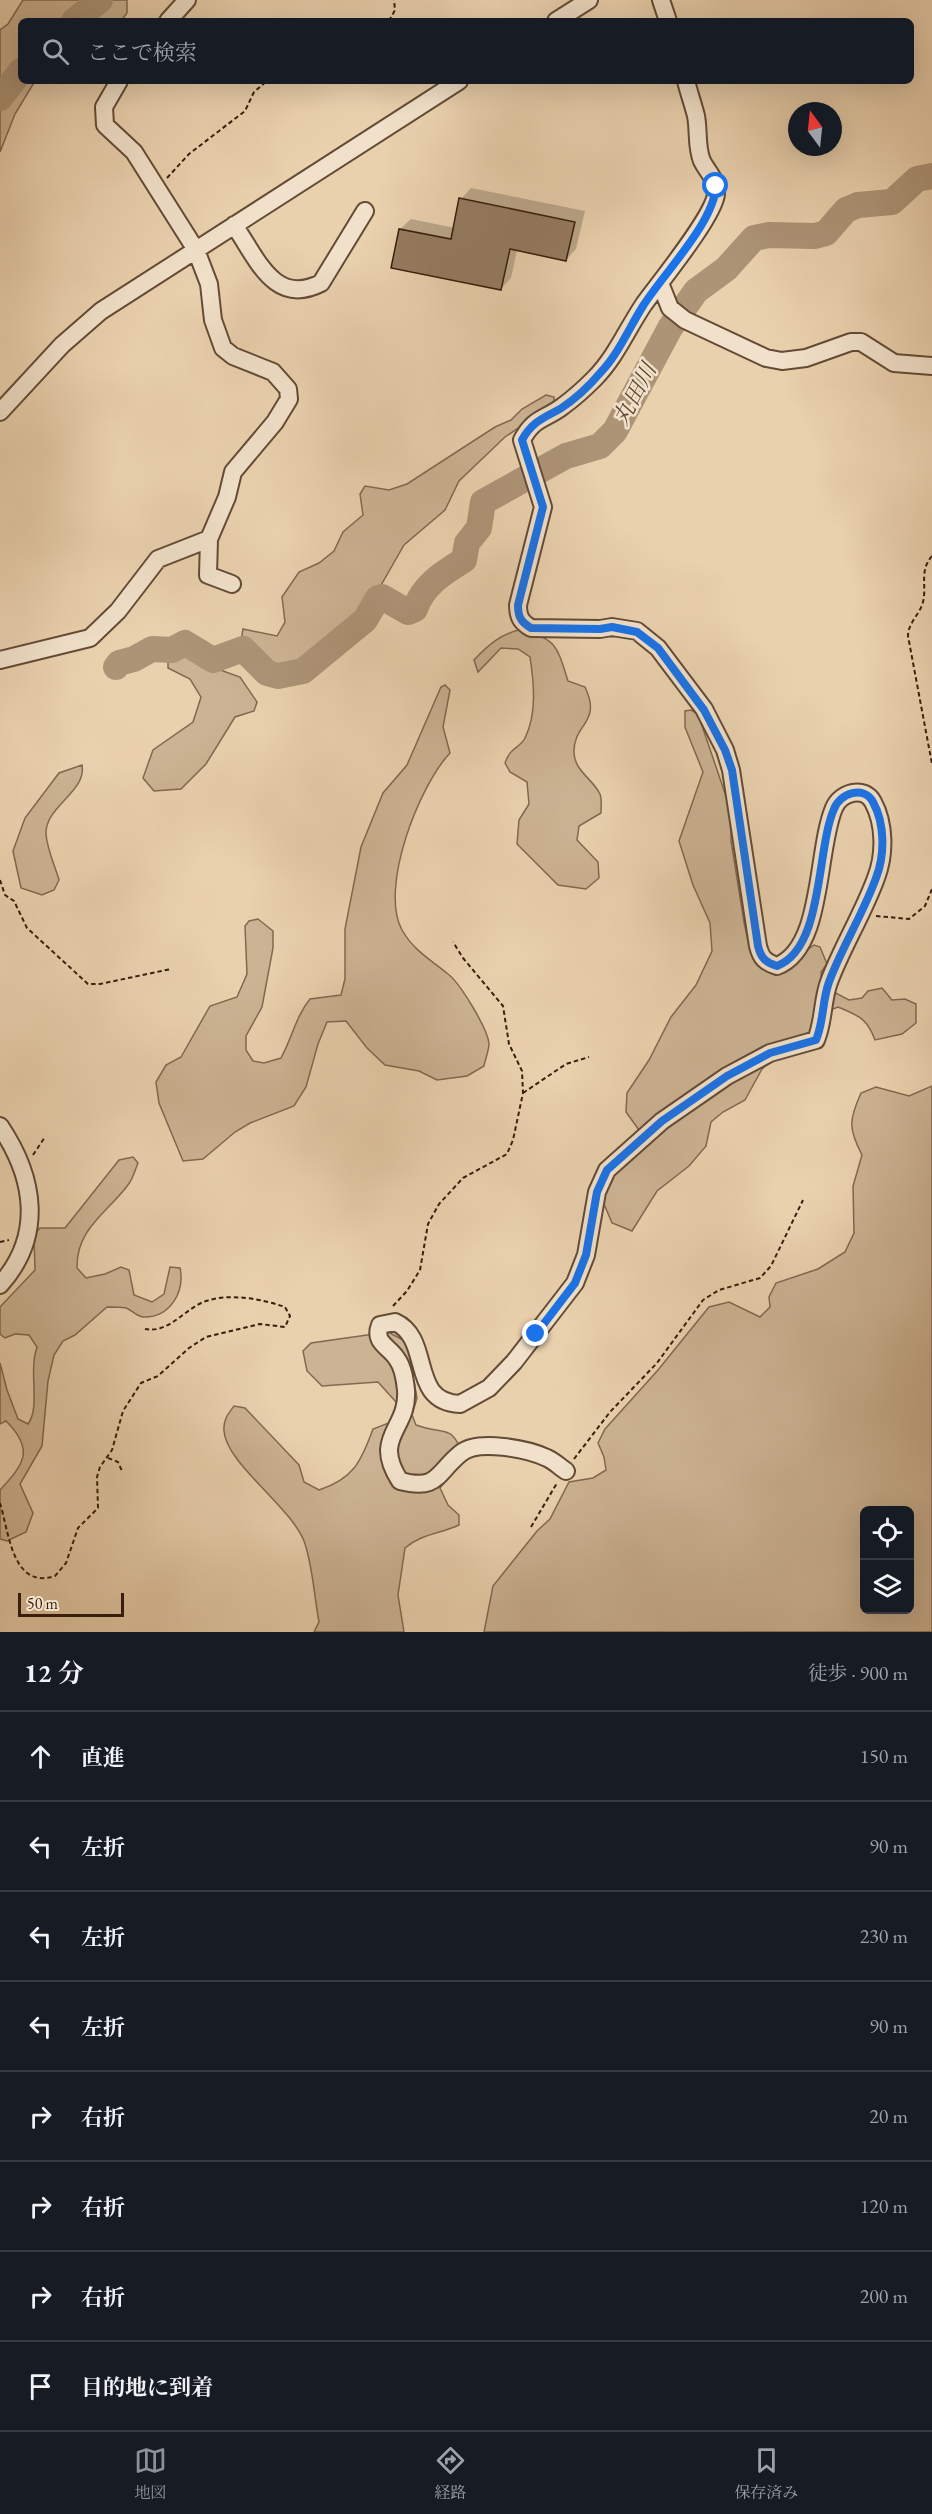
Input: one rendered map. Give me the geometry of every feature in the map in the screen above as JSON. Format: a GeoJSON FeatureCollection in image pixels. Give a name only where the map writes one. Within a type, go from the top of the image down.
{"type":"FeatureCollection","features":[{"type":"Feature","properties":{"kind":"street"},"geometry":{"type":"LineString","coordinates":[[171,18],[187,0]]}},
{"type":"Feature","properties":{"kind":"street"},"geometry":{"type":"LineString","coordinates":[[561,18],[589,0]]}},
{"type":"Feature","properties":{"kind":"street"},"geometry":{"type":"LineString","coordinates":[[661,0],[667,18]]}},
{"type":"Feature","properties":{"kind":"street"},"geometry":{"type":"LineString","coordinates":[[117,84],[104,106],[105,125],[134,152],[196,250],[209,284],[213,320],[223,348],[233,356],[273,372],[288,389],[289,399],[275,422],[233,472],[227,497],[209,539],[208,575],[232,584]]}},
{"type":"Feature","properties":{"kind":"street"},"geometry":{"type":"LineString","coordinates":[[0,412],[62,345],[101,311],[454,84]]}},
{"type":"Feature","properties":{"kind":"street"},"geometry":{"type":"LineString","coordinates":[[566,1471],[546,1457],[488,1445],[462,1452],[441,1476],[428,1484],[400,1481],[390,1466],[387,1447],[406,1402],[405,1388],[397,1358],[380,1342],[377,1333],[380,1325],[387,1322],[403,1326],[411,1333],[430,1391],[439,1400],[460,1404],[489,1388],[514,1362],[575,1283],[586,1255],[597,1192],[607,1170],[662,1121],[727,1076],[770,1053],[816,1040],[821,1028],[824,997],[830,979],[877,877],[882,857],[882,837],[873,800],[865,794],[852,792],[841,798],[834,806],[824,844],[818,894],[795,956],[777,966],[761,957],[732,770],[716,729],[694,694],[658,648],[637,632],[612,627],[600,629],[531,628],[524,624],[518,616],[518,605],[543,507],[522,440],[529,427],[540,417],[561,408],[602,371],[670,266],[684,251],[716,197],[713,177],[702,161],[698,146],[696,117],[687,84]]}},
{"type":"Feature","properties":{"kind":"street"},"geometry":{"type":"LineString","coordinates":[[234,225],[273,282],[283,289],[304,290],[321,283],[365,211]]}},
{"type":"Feature","properties":{"kind":"street"},"geometry":{"type":"LineString","coordinates":[[660,284],[670,308],[685,320],[766,358],[782,362],[806,358],[851,342],[861,342],[894,363],[932,366]]}},
{"type":"Feature","properties":{"kind":"street"},"geometry":{"type":"LineString","coordinates":[[0,660],[90,638],[118,610],[158,559],[209,539]]}},
{"type":"Feature","properties":{"kind":"street"},"geometry":{"type":"LineString","coordinates":[[0,1126],[15,1149],[25,1174],[30,1226],[21,1256],[0,1285]]}},
{"type":"Feature","properties":{"kind":"path"},"geometry":{"type":"LineString","coordinates":[[391,18],[395,10],[394,0]]}},
{"type":"Feature","properties":{"kind":"path"},"geometry":{"type":"LineString","coordinates":[[156,188],[189,154],[245,111],[254,92],[263,84]]}},
{"type":"Feature","properties":{"kind":"path"},"geometry":{"type":"LineString","coordinates":[[932,556],[924,567],[923,602],[908,629],[932,764]]}},
{"type":"Feature","properties":{"kind":"path"},"geometry":{"type":"LineString","coordinates":[[0,880],[5,895],[14,901],[27,928],[88,984],[100,984],[171,969]]}},
{"type":"Feature","properties":{"kind":"path"},"geometry":{"type":"LineString","coordinates":[[858,921],[876,916],[909,919],[925,906],[932,890]]}},
{"type":"Feature","properties":{"kind":"path"},"geometry":{"type":"LineString","coordinates":[[387,1322],[387,1315],[407,1292],[420,1270],[428,1224],[439,1204],[463,1178],[507,1154],[513,1140],[523,1093],[522,1071],[509,1044],[503,1006],[463,958],[453,942]]}},
{"type":"Feature","properties":{"kind":"path"},"geometry":{"type":"LineString","coordinates":[[523,1093],[566,1064],[589,1057]]}},
{"type":"Feature","properties":{"kind":"path"},"geometry":{"type":"LineString","coordinates":[[531,1527],[581,1445],[657,1363],[702,1300],[719,1290],[760,1278],[771,1266],[803,1200]]}},
{"type":"Feature","properties":{"kind":"path"},"geometry":{"type":"LineString","coordinates":[[0,1503],[13,1550],[26,1575],[37,1580],[55,1576],[66,1563],[78,1528],[98,1508],[97,1477],[103,1461],[108,1458],[123,1411],[141,1383],[158,1376],[189,1348],[206,1337],[230,1329],[260,1324],[285,1327],[290,1316],[285,1306],[272,1302],[217,1298],[204,1302],[163,1328],[154,1331],[145,1329]]}},
{"type":"Feature","properties":{"kind":"path"},"geometry":{"type":"LineString","coordinates":[[108,1458],[118,1462],[122,1471]]}},
{"type":"Feature","properties":{"kind":"shaded area"},"geometry":{"type":"Polygon","coordinates":[[[23,0],[127,0],[127,13],[123,18],[18,18],[18,84],[33,84],[15,114],[0,152],[0,30],[8,24],[23,0]]]}},
{"type":"Feature","properties":{"kind":"shaded area"},"geometry":{"type":"Polygon","coordinates":[[[546,395],[554,397],[554,404],[505,437],[459,481],[445,510],[404,545],[364,615],[327,646],[312,663],[281,670],[268,668],[241,641],[243,629],[277,636],[285,622],[282,597],[299,572],[319,563],[334,551],[343,532],[363,515],[360,494],[365,486],[389,490],[407,484],[495,427],[511,420],[522,409],[546,395]]]}},
{"type":"Feature","properties":{"kind":"shaded area"},"geometry":{"type":"Polygon","coordinates":[[[522,629],[542,637],[554,646],[568,681],[585,687],[589,699],[589,716],[578,734],[574,751],[577,764],[597,789],[601,798],[601,813],[579,826],[577,840],[598,862],[599,878],[586,889],[558,885],[517,844],[519,820],[529,804],[527,782],[510,772],[505,763],[512,751],[525,738],[529,729],[533,709],[530,657],[518,649],[501,648],[478,672],[474,660],[496,640],[522,629]]]}},
{"type":"Feature","properties":{"kind":"shaded area"},"geometry":{"type":"Polygon","coordinates":[[[168,654],[190,656],[201,663],[240,677],[257,702],[254,711],[235,717],[206,764],[181,789],[154,791],[143,778],[153,750],[193,722],[201,697],[190,679],[168,668],[168,654]]]}},
{"type":"Feature","properties":{"kind":"shaded area"},"geometry":{"type":"Polygon","coordinates":[[[445,685],[450,690],[443,727],[450,753],[426,789],[406,838],[395,889],[396,912],[402,930],[412,944],[453,979],[473,1007],[489,1044],[484,1066],[467,1076],[437,1080],[419,1071],[385,1065],[367,1048],[346,1021],[327,1022],[318,1044],[306,1087],[294,1106],[250,1123],[235,1132],[203,1159],[183,1161],[159,1103],[156,1082],[166,1065],[181,1057],[210,1006],[237,997],[247,974],[245,926],[249,921],[258,919],[273,931],[273,948],[262,1007],[246,1036],[246,1050],[253,1061],[264,1063],[281,1058],[301,1013],[310,999],[341,995],[345,979],[345,929],[361,847],[383,793],[407,765],[441,687],[445,685]]]}},
{"type":"Feature","properties":{"kind":"shaded area"},"geometry":{"type":"Polygon","coordinates":[[[691,710],[698,714],[731,811],[731,841],[744,922],[749,946],[756,960],[800,955],[814,945],[820,947],[827,964],[821,972],[822,986],[849,1000],[862,998],[868,991],[882,988],[892,1000],[905,999],[916,1004],[916,1023],[902,1034],[875,1040],[869,1027],[857,1016],[838,1007],[825,1012],[814,1029],[762,1069],[745,1100],[723,1112],[711,1122],[706,1146],[689,1166],[657,1191],[632,1231],[612,1223],[601,1197],[611,1173],[637,1142],[639,1130],[626,1112],[627,1093],[649,1060],[671,1017],[696,985],[712,951],[710,923],[693,885],[679,841],[703,772],[685,727],[685,711],[691,710]]]}},
{"type":"Feature","properties":{"kind":"shaded area"},"geometry":{"type":"Polygon","coordinates":[[[82,765],[82,775],[78,783],[47,824],[49,851],[59,880],[54,890],[42,895],[21,888],[13,851],[25,818],[59,773],[82,765]]]}},
{"type":"Feature","properties":{"kind":"shaded area"},"geometry":{"type":"Polygon","coordinates":[[[932,1086],[932,1632],[484,1632],[493,1586],[537,1531],[550,1519],[569,1482],[593,1478],[606,1470],[598,1443],[605,1429],[658,1370],[709,1307],[729,1302],[760,1317],[770,1307],[769,1297],[776,1283],[818,1269],[845,1252],[854,1233],[853,1186],[862,1155],[852,1131],[852,1117],[861,1093],[876,1087],[909,1096],[932,1086]]]}},
{"type":"Feature","properties":{"kind":"shaded area"},"geometry":{"type":"Polygon","coordinates":[[[133,1157],[138,1163],[131,1180],[87,1232],[78,1254],[77,1268],[86,1278],[105,1274],[121,1267],[129,1270],[134,1295],[152,1302],[164,1294],[170,1267],[180,1268],[178,1294],[168,1308],[153,1316],[143,1317],[126,1308],[107,1307],[75,1335],[63,1341],[54,1355],[48,1381],[42,1446],[20,1484],[33,1513],[26,1532],[7,1541],[0,1539],[0,1490],[20,1464],[23,1449],[21,1440],[6,1421],[0,1424],[0,1363],[18,1419],[28,1424],[34,1408],[34,1367],[37,1347],[29,1335],[15,1334],[5,1338],[0,1334],[0,1307],[35,1270],[34,1235],[40,1228],[65,1228],[119,1160],[133,1157]]]}},
{"type":"Feature","properties":{"kind":"shaded area"},"geometry":{"type":"Polygon","coordinates":[[[388,1332],[407,1342],[417,1398],[412,1415],[416,1425],[451,1434],[464,1457],[440,1488],[448,1505],[459,1515],[459,1525],[424,1537],[405,1548],[398,1595],[404,1632],[314,1632],[319,1622],[304,1541],[286,1514],[235,1457],[227,1443],[224,1424],[234,1406],[245,1408],[299,1465],[304,1482],[319,1490],[331,1486],[348,1475],[360,1460],[373,1429],[394,1421],[396,1402],[378,1382],[322,1386],[307,1371],[303,1351],[311,1343],[388,1332]]]}},
{"type":"Feature","properties":{"kind":"building"},"geometry":{"type":"Polygon","coordinates":[[[459,198],[575,222],[566,261],[510,249],[501,290],[391,268],[399,229],[451,239],[459,198]]]}},
{"type":"Feature","properties":{"kind":"waterway"},"geometry":{"type":"LineString","coordinates":[[78,18],[100,0]]}},
{"type":"Feature","properties":{"kind":"waterway"},"geometry":{"type":"LineString","coordinates":[[0,98],[18,75]]}},
{"type":"Feature","properties":{"kind":"waterway","name":"丸田川"},"geometry":{"type":"LineString","coordinates":[[116,667],[119,663],[134,659],[152,649],[172,650],[185,643],[213,660],[243,649],[267,673],[278,676],[303,671],[365,620],[378,598],[382,597],[408,612],[415,609],[428,586],[464,560],[467,543],[479,528],[483,502],[566,456],[600,446],[615,431],[670,328],[696,291],[726,269],[754,238],[769,235],[815,236],[826,233],[846,210],[858,205],[892,202],[917,179],[932,176]]}},
{"type":"Feature","properties":{"kind":"route"},"geometry":{"type":"LineString","coordinates":[[536,1334],[575,1283],[586,1255],[597,1192],[607,1170],[662,1121],[727,1076],[770,1053],[816,1040],[821,1028],[824,997],[830,979],[877,877],[882,857],[882,837],[873,800],[865,794],[852,792],[841,798],[834,806],[828,825],[818,894],[795,956],[777,966],[767,962],[761,957],[758,946],[732,770],[716,729],[688,687],[658,648],[637,632],[612,627],[543,630],[531,628],[524,624],[518,616],[518,605],[543,507],[539,488],[524,452],[522,440],[529,427],[540,417],[561,408],[602,371],[670,266],[684,251],[694,235],[716,197],[716,186]]}}]}
